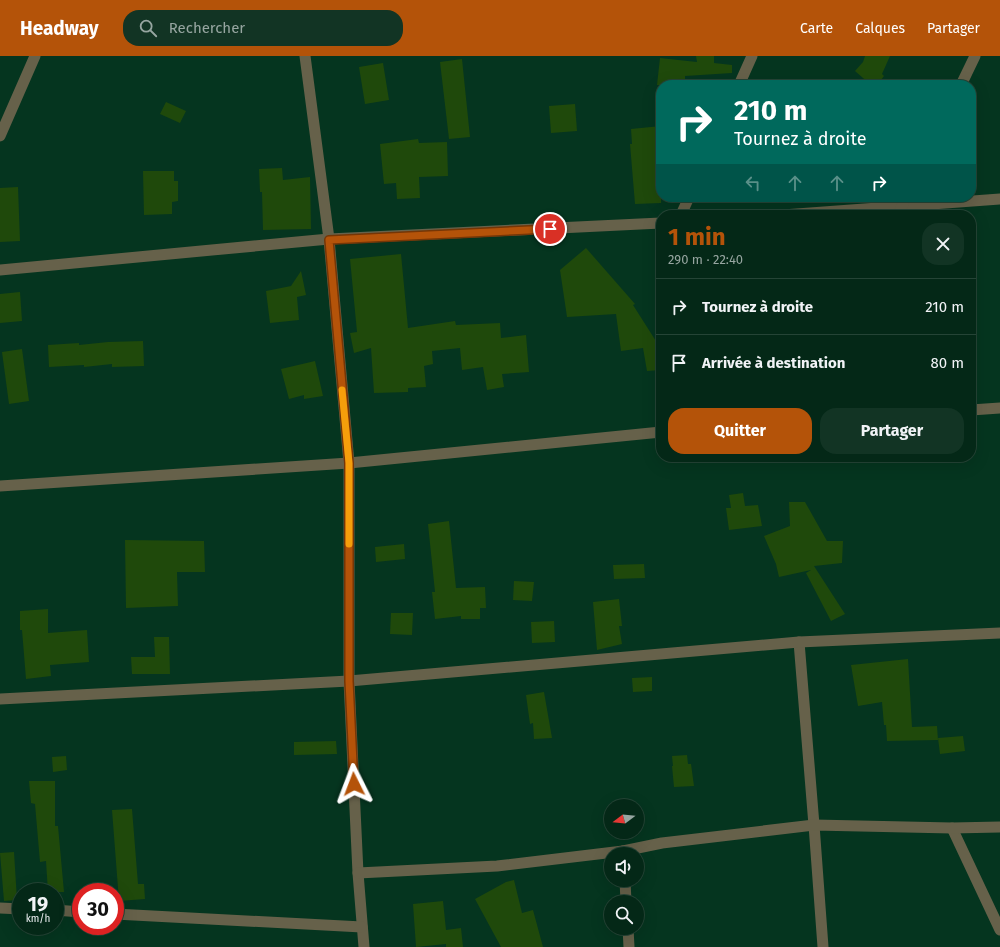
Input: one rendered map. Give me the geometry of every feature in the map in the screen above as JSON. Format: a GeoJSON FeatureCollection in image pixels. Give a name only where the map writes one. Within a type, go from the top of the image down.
{"type":"FeatureCollection","features":[{"type":"Feature","properties":{"kind":"street"},"geometry":{"type":"LineString","coordinates":[[0,136],[35,56]]}},
{"type":"Feature","properties":{"kind":"street"},"geometry":{"type":"LineString","coordinates":[[305,56],[329,240],[349,463],[349,681],[358,873],[364,947]]}},
{"type":"Feature","properties":{"kind":"street"},"geometry":{"type":"LineString","coordinates":[[741,80],[752,56]]}},
{"type":"Feature","properties":{"kind":"street"},"geometry":{"type":"LineString","coordinates":[[963,80],[975,56]]}},
{"type":"Feature","properties":{"kind":"street"},"geometry":{"type":"LineString","coordinates":[[976,201],[1000,199]]}},
{"type":"Feature","properties":{"kind":"street"},"geometry":{"type":"LineString","coordinates":[[849,210],[958,202]]}},
{"type":"Feature","properties":{"kind":"street"},"geometry":{"type":"LineString","coordinates":[[0,270],[329,240],[656,223]]}},
{"type":"Feature","properties":{"kind":"street"},"geometry":{"type":"LineString","coordinates":[[976,410],[1000,408]]}},
{"type":"Feature","properties":{"kind":"street"},"geometry":{"type":"LineString","coordinates":[[0,486],[349,463],[656,432]]}},
{"type":"Feature","properties":{"kind":"street"},"geometry":{"type":"LineString","coordinates":[[0,700],[349,681],[798,642],[1000,633]]}},
{"type":"Feature","properties":{"kind":"street"},"geometry":{"type":"LineString","coordinates":[[798,642],[823,947]]}},
{"type":"Feature","properties":{"kind":"street"},"geometry":{"type":"LineString","coordinates":[[644,848],[662,843],[814,825],[952,828],[1000,827]]}},
{"type":"Feature","properties":{"kind":"street"},"geometry":{"type":"LineString","coordinates":[[952,828],[1000,930]]}},
{"type":"Feature","properties":{"kind":"street"},"geometry":{"type":"LineString","coordinates":[[358,873],[497,866],[604,855]]}},
{"type":"Feature","properties":{"kind":"street"},"geometry":{"type":"LineString","coordinates":[[0,908],[12,909]]}},
{"type":"Feature","properties":{"kind":"street"},"geometry":{"type":"LineString","coordinates":[[124,914],[362,927]]}},
{"type":"Feature","properties":{"kind":"street"},"geometry":{"type":"LineString","coordinates":[[628,935],[629,947]]}},
{"type":"Feature","properties":{"kind":"building"},"geometry":{"type":"Polygon","coordinates":[[[696,56],[714,56],[714,63],[732,65],[732,73],[685,76],[685,80],[658,80],[660,58],[697,62],[696,56]]]}},
{"type":"Feature","properties":{"kind":"building"},"geometry":{"type":"Polygon","coordinates":[[[865,56],[890,56],[882,74],[884,76],[881,80],[865,80],[855,71],[863,62],[865,56]]]}},
{"type":"Feature","properties":{"kind":"building"},"geometry":{"type":"Polygon","coordinates":[[[462,59],[470,137],[449,139],[440,62],[462,59]]]}},
{"type":"Feature","properties":{"kind":"building"},"geometry":{"type":"Polygon","coordinates":[[[383,63],[389,100],[365,104],[359,67],[383,63]]]}},
{"type":"Feature","properties":{"kind":"building"},"geometry":{"type":"Polygon","coordinates":[[[166,102],[186,111],[180,123],[160,114],[166,102]]]}},
{"type":"Feature","properties":{"kind":"building"},"geometry":{"type":"Polygon","coordinates":[[[575,104],[577,131],[551,133],[549,106],[575,104]]]}},
{"type":"Feature","properties":{"kind":"building"},"geometry":{"type":"Polygon","coordinates":[[[656,126],[656,202],[661,203],[635,204],[630,144],[632,144],[631,129],[656,126]]]}},
{"type":"Feature","properties":{"kind":"building"},"geometry":{"type":"Polygon","coordinates":[[[418,139],[419,143],[447,142],[448,176],[419,177],[420,198],[397,199],[396,183],[384,184],[380,144],[418,139]]]}},
{"type":"Feature","properties":{"kind":"building"},"geometry":{"type":"Polygon","coordinates":[[[282,168],[283,180],[310,177],[311,229],[263,230],[262,192],[260,192],[259,169],[282,168]]]}},
{"type":"Feature","properties":{"kind":"building"},"geometry":{"type":"Polygon","coordinates":[[[143,171],[174,171],[174,181],[178,181],[178,201],[172,202],[172,214],[144,215],[143,171]]]}},
{"type":"Feature","properties":{"kind":"building"},"geometry":{"type":"Polygon","coordinates":[[[18,187],[20,241],[0,242],[0,188],[18,187]]]}},
{"type":"Feature","properties":{"kind":"building"},"geometry":{"type":"Polygon","coordinates":[[[586,248],[635,304],[633,305],[656,341],[656,370],[647,371],[643,348],[621,351],[616,314],[567,317],[560,270],[586,248]]]}},
{"type":"Feature","properties":{"kind":"building"},"geometry":{"type":"Polygon","coordinates":[[[401,254],[408,328],[455,321],[456,325],[500,323],[501,338],[526,335],[529,372],[502,374],[504,387],[487,390],[483,367],[462,370],[460,348],[432,351],[433,364],[424,366],[426,387],[408,388],[408,392],[374,393],[371,348],[354,353],[350,333],[357,332],[350,259],[401,254]]]}},
{"type":"Feature","properties":{"kind":"building"},"geometry":{"type":"Polygon","coordinates":[[[301,271],[306,295],[297,297],[299,320],[270,323],[266,291],[291,286],[301,271]]]}},
{"type":"Feature","properties":{"kind":"building"},"geometry":{"type":"Polygon","coordinates":[[[20,292],[22,321],[0,323],[0,294],[20,292]]]}},
{"type":"Feature","properties":{"kind":"building"},"geometry":{"type":"Polygon","coordinates":[[[143,341],[144,366],[112,367],[112,364],[84,367],[84,365],[49,367],[48,345],[79,343],[79,345],[143,341]]]}},
{"type":"Feature","properties":{"kind":"building"},"geometry":{"type":"Polygon","coordinates":[[[22,349],[29,401],[9,404],[2,352],[22,349]]]}},
{"type":"Feature","properties":{"kind":"building"},"geometry":{"type":"Polygon","coordinates":[[[315,361],[323,396],[304,399],[304,395],[289,399],[281,369],[315,361]]]}},
{"type":"Feature","properties":{"kind":"building"},"geometry":{"type":"Polygon","coordinates":[[[743,493],[745,506],[758,505],[762,526],[729,530],[726,508],[731,508],[729,495],[743,493]]]}},
{"type":"Feature","properties":{"kind":"building"},"geometry":{"type":"Polygon","coordinates":[[[789,502],[805,502],[827,541],[843,541],[842,563],[814,566],[845,614],[831,621],[806,573],[811,570],[779,577],[776,564],[764,536],[790,526],[789,502]]]}},
{"type":"Feature","properties":{"kind":"building"},"geometry":{"type":"Polygon","coordinates":[[[449,521],[456,588],[485,587],[486,608],[480,608],[480,619],[461,619],[461,616],[435,619],[432,592],[435,592],[428,524],[449,521]]]}},
{"type":"Feature","properties":{"kind":"building"},"geometry":{"type":"Polygon","coordinates":[[[125,540],[204,541],[205,572],[177,572],[178,606],[126,608],[125,540]]]}},
{"type":"Feature","properties":{"kind":"building"},"geometry":{"type":"Polygon","coordinates":[[[404,544],[405,559],[376,562],[375,547],[404,544]]]}},
{"type":"Feature","properties":{"kind":"building"},"geometry":{"type":"Polygon","coordinates":[[[644,564],[645,578],[614,579],[613,565],[644,564]]]}},
{"type":"Feature","properties":{"kind":"building"},"geometry":{"type":"Polygon","coordinates":[[[514,581],[534,582],[532,601],[513,600],[514,581]]]}},
{"type":"Feature","properties":{"kind":"building"},"geometry":{"type":"Polygon","coordinates":[[[619,599],[622,626],[619,626],[622,644],[597,650],[593,602],[619,599]]]}},
{"type":"Feature","properties":{"kind":"building"},"geometry":{"type":"Polygon","coordinates":[[[48,609],[48,633],[87,630],[89,662],[50,665],[51,676],[26,679],[22,630],[20,630],[20,611],[48,609]]]}},
{"type":"Feature","properties":{"kind":"building"},"geometry":{"type":"Polygon","coordinates":[[[391,613],[413,613],[412,635],[390,634],[391,613]]]}},
{"type":"Feature","properties":{"kind":"building"},"geometry":{"type":"Polygon","coordinates":[[[554,621],[555,642],[532,643],[531,622],[554,621]]]}},
{"type":"Feature","properties":{"kind":"building"},"geometry":{"type":"Polygon","coordinates":[[[154,637],[169,637],[170,674],[132,674],[131,657],[155,657],[154,637]]]}},
{"type":"Feature","properties":{"kind":"building"},"geometry":{"type":"Polygon","coordinates":[[[908,659],[912,727],[937,726],[938,740],[887,741],[882,702],[858,706],[851,665],[908,659]]]}},
{"type":"Feature","properties":{"kind":"building"},"geometry":{"type":"Polygon","coordinates":[[[652,677],[652,691],[633,692],[632,678],[652,677]]]}},
{"type":"Feature","properties":{"kind":"building"},"geometry":{"type":"Polygon","coordinates":[[[544,692],[552,738],[534,739],[533,723],[530,724],[526,695],[544,692]]]}},
{"type":"Feature","properties":{"kind":"building"},"geometry":{"type":"Polygon","coordinates":[[[963,736],[965,751],[940,754],[938,738],[963,736]]]}},
{"type":"Feature","properties":{"kind":"building"},"geometry":{"type":"Polygon","coordinates":[[[336,741],[337,754],[294,755],[294,742],[336,741]]]}},
{"type":"Feature","properties":{"kind":"building"},"geometry":{"type":"Polygon","coordinates":[[[687,755],[688,764],[691,764],[694,786],[674,787],[672,756],[687,755]]]}},
{"type":"Feature","properties":{"kind":"building"},"geometry":{"type":"Polygon","coordinates":[[[66,756],[67,770],[53,772],[52,757],[66,756]]]}},
{"type":"Feature","properties":{"kind":"building"},"geometry":{"type":"Polygon","coordinates":[[[29,781],[55,781],[55,826],[58,826],[63,883],[47,883],[46,861],[40,862],[35,804],[31,803],[29,781]]]}},
{"type":"Feature","properties":{"kind":"building"},"geometry":{"type":"Polygon","coordinates":[[[132,809],[138,884],[144,884],[145,899],[124,901],[124,883],[118,883],[112,810],[132,809]]]}},
{"type":"Feature","properties":{"kind":"building"},"geometry":{"type":"Polygon","coordinates":[[[14,852],[16,883],[12,883],[12,900],[4,901],[0,853],[14,852]]]}},
{"type":"Feature","properties":{"kind":"building"},"geometry":{"type":"Polygon","coordinates":[[[514,880],[522,913],[533,910],[543,947],[501,947],[475,899],[506,882],[514,880]]]}},
{"type":"Feature","properties":{"kind":"building"},"geometry":{"type":"Polygon","coordinates":[[[443,901],[446,930],[461,928],[463,947],[446,947],[446,944],[416,947],[413,904],[443,901]]]}},
{"type":"Feature","properties":{"kind":"slow traffic"},"geometry":{"type":"LineString","coordinates":[[342,390],[349,463],[349,544]]}},
{"type":"Feature","properties":{"kind":"route"},"geometry":{"type":"LineString","coordinates":[[354,784],[349,681],[349,463],[329,240],[550,229]]}}]}
